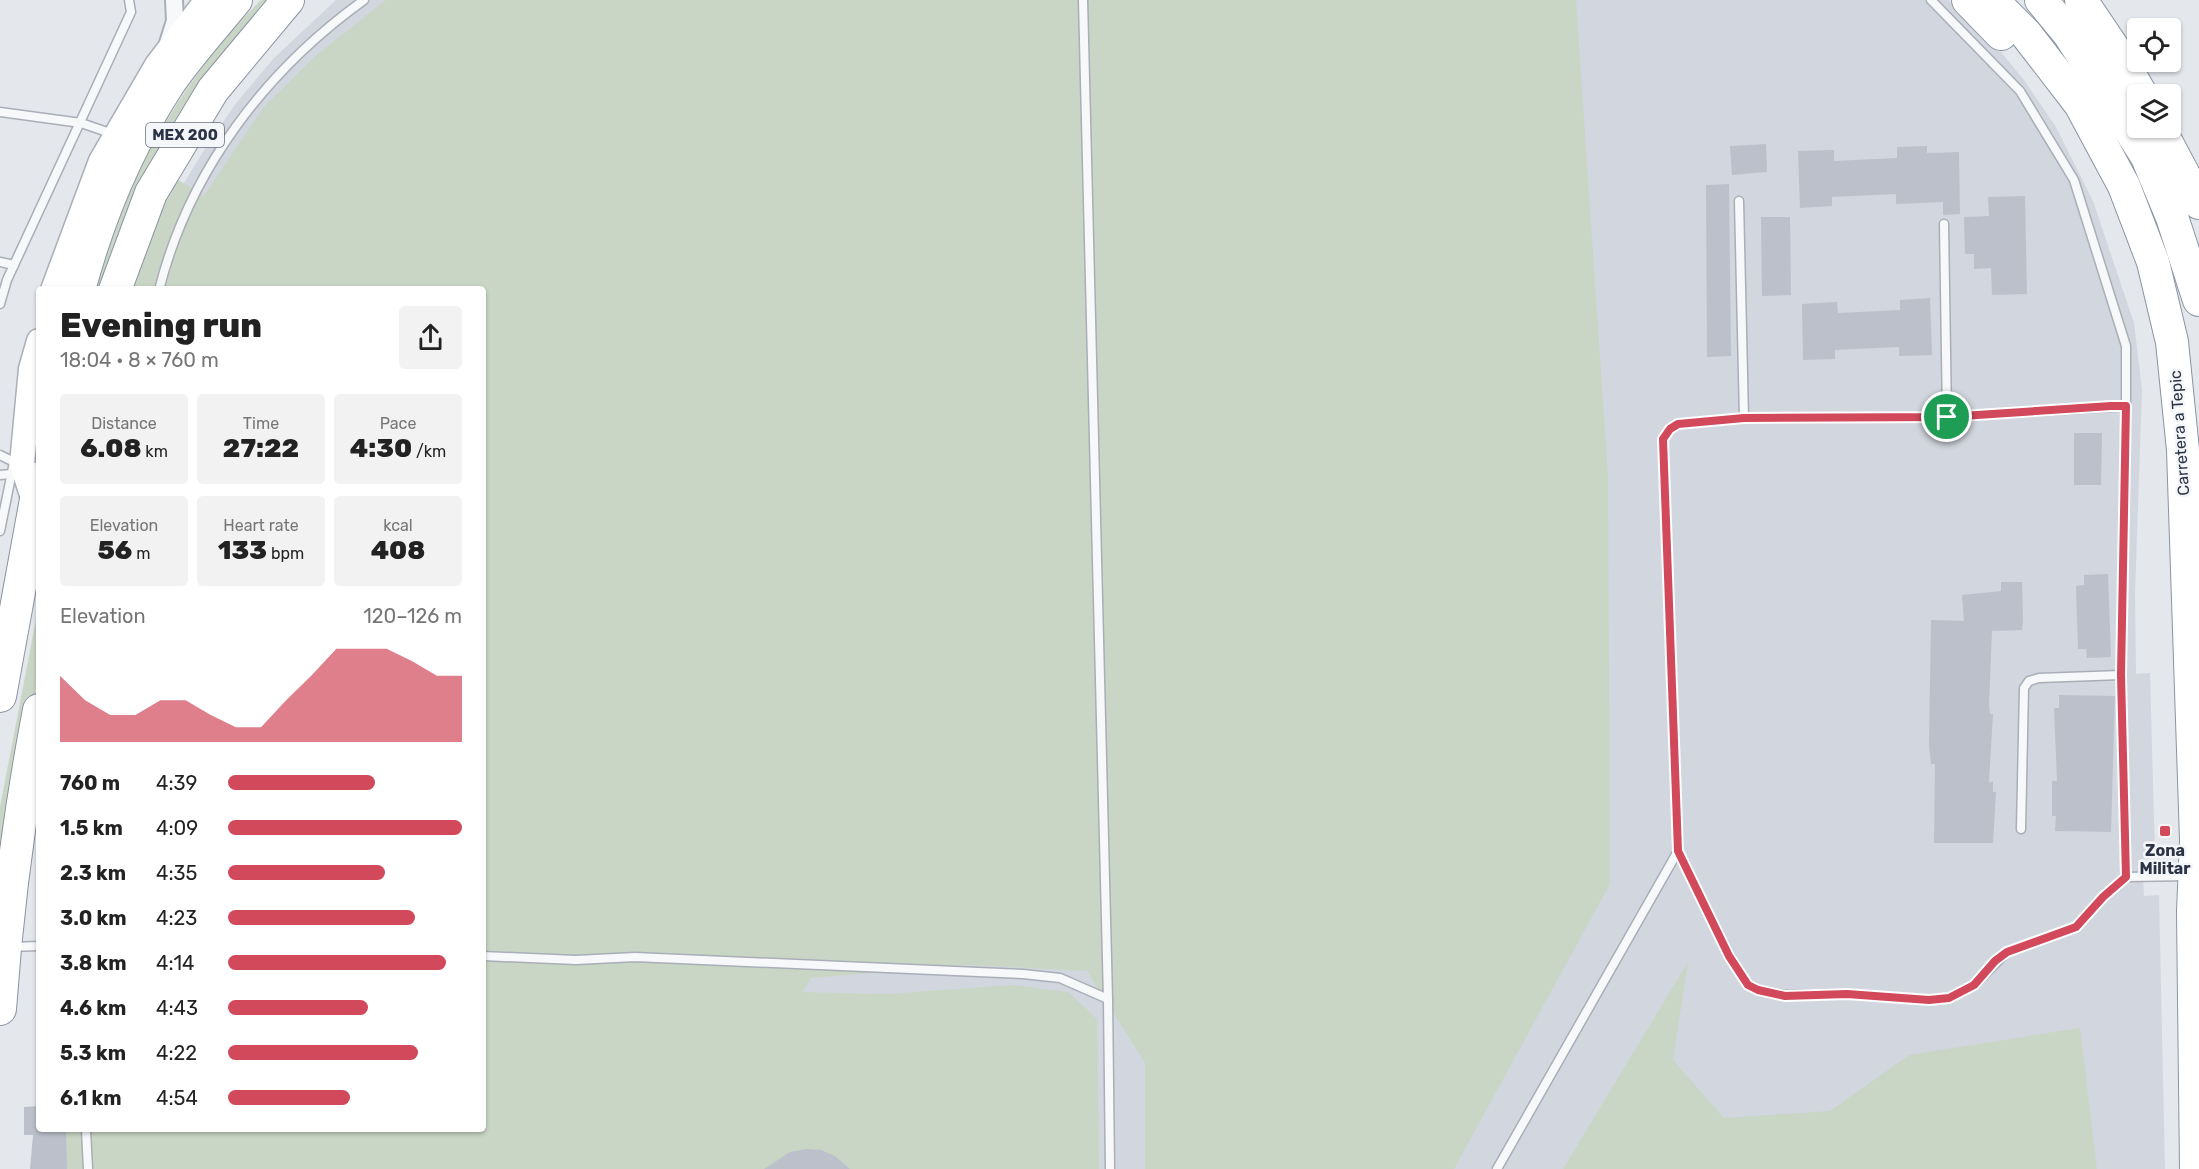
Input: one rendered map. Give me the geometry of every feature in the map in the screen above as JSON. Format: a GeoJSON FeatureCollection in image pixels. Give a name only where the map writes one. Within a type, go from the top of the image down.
{"type":"FeatureCollection","features":[{"type":"Feature","properties":{"kind":"highway","name":"MEX 200"},"geometry":{"type":"LineString","coordinates":[[80,286],[90,248],[119,170],[171,81],[236,0]]}},
{"type":"Feature","properties":{"kind":"highway","name":"MEX 200"},"geometry":{"type":"LineString","coordinates":[[117,286],[157,182],[213,90],[288,0]]}},
{"type":"Feature","properties":{"kind":"highway"},"geometry":{"type":"LineString","coordinates":[[1968,0],[2029,67],[2072,128],[2106,192],[2137,267],[2161,344],[2183,450]]}},
{"type":"Feature","properties":{"kind":"highway","name":"Carretera a Tepic"},"geometry":{"type":"LineString","coordinates":[[1992,0],[2026,34],[2080,104],[2124,186],[2153,262],[2172,342],[2183,450],[2196,840],[2196,1169]]}},
{"type":"Feature","properties":{"kind":"highway"},"geometry":{"type":"LineString","coordinates":[[2041,0],[2070,34],[2147,157],[2172,217],[2199,300]]}},
{"type":"Feature","properties":{"kind":"highway"},"geometry":{"type":"LineString","coordinates":[[2081,0],[2135,84]]}},
{"type":"Feature","properties":{"kind":"highway"},"geometry":{"type":"LineString","coordinates":[[2165,138],[2195,186]]}},
{"type":"Feature","properties":{"kind":"highway"},"geometry":{"type":"LineString","coordinates":[[0,696],[27,476]]}},
{"type":"Feature","properties":{"kind":"highway"},"geometry":{"type":"LineString","coordinates":[[0,1009],[3,947],[15,853],[36,728]]}},
{"type":"Feature","properties":{"kind":"main road"},"geometry":{"type":"LineString","coordinates":[[54,286],[101,161],[158,65],[207,0]]}},
{"type":"Feature","properties":{"kind":"main road"},"geometry":{"type":"LineString","coordinates":[[27,476],[31,369],[36,352]]}},
{"type":"Feature","properties":{"kind":"street"},"geometry":{"type":"LineString","coordinates":[[158,65],[173,31],[174,0]]}},
{"type":"Feature","properties":{"kind":"lane"},"geometry":{"type":"LineString","coordinates":[[0,303],[14,265],[131,12],[129,0]]}},
{"type":"Feature","properties":{"kind":"lane"},"geometry":{"type":"LineString","coordinates":[[160,286],[177,233],[192,199],[236,123],[255,98],[297,56],[363,0]]}},
{"type":"Feature","properties":{"kind":"lane"},"geometry":{"type":"LineString","coordinates":[[1083,0],[1108,999],[1110,1169]]}},
{"type":"Feature","properties":{"kind":"lane"},"geometry":{"type":"LineString","coordinates":[[1931,0],[2020,91],[2074,180],[2126,346],[2121,675],[2126,877]]}},
{"type":"Feature","properties":{"kind":"lane"},"geometry":{"type":"LineString","coordinates":[[0,112],[81,123],[116,135]]}},
{"type":"Feature","properties":{"kind":"lane"},"geometry":{"type":"LineString","coordinates":[[1739,201],[1744,418]]}},
{"type":"Feature","properties":{"kind":"lane"},"geometry":{"type":"LineString","coordinates":[[1944,224],[1947,417]]}},
{"type":"Feature","properties":{"kind":"lane"},"geometry":{"type":"LineString","coordinates":[[0,262],[14,265]]}},
{"type":"Feature","properties":{"kind":"lane"},"geometry":{"type":"LineString","coordinates":[[2126,406],[1947,417],[1744,418],[1678,424],[1670,429],[1663,439],[1678,851],[1740,974],[1748,985],[1758,990],[1785,996],[1847,994],[1929,1000],[1963,993],[2007,952],[2076,927],[2103,897],[2126,877],[2143,875],[2196,877]]}},
{"type":"Feature","properties":{"kind":"lane"},"geometry":{"type":"LineString","coordinates":[[0,455],[27,476]]}},
{"type":"Feature","properties":{"kind":"lane"},"geometry":{"type":"LineString","coordinates":[[0,475],[27,476]]}},
{"type":"Feature","properties":{"kind":"lane"},"geometry":{"type":"LineString","coordinates":[[0,531],[27,476]]}},
{"type":"Feature","properties":{"kind":"lane"},"geometry":{"type":"LineString","coordinates":[[2021,829],[2025,688],[2029,681],[2038,678],[2121,675]]}},
{"type":"Feature","properties":{"kind":"lane"},"geometry":{"type":"LineString","coordinates":[[1497,1169],[1678,851]]}},
{"type":"Feature","properties":{"kind":"lane"},"geometry":{"type":"LineString","coordinates":[[3,947],[36,946]]}},
{"type":"Feature","properties":{"kind":"lane"},"geometry":{"type":"LineString","coordinates":[[486,956],[576,960],[635,957],[992,975],[1023,974],[1060,978],[1108,999]]}},
{"type":"Feature","properties":{"kind":"lane"},"geometry":{"type":"LineString","coordinates":[[86,1132],[88,1169]]}},
{"type":"Feature","properties":{"kind":"shaded area"},"geometry":{"type":"Polygon","coordinates":[[[336,0],[1948,0],[1987,35],[2024,80],[2056,127],[2093,201],[2134,323],[2142,390],[2135,594],[2136,674],[2150,673],[2155,858],[2142,859],[2144,896],[2159,895],[2165,1169],[67,1169],[462,1132],[486,1132],[486,286],[470,286],[176,196],[237,102],[274,58],[336,0]]]}},
{"type":"Feature","properties":{"kind":"green space"},"geometry":{"type":"Polygon","coordinates":[[[261,0],[279,0],[111,286],[97,286],[106,251],[120,212],[138,172],[182,97],[234,29],[261,0]]]}},
{"type":"Feature","properties":{"kind":"green space"},"geometry":{"type":"Polygon","coordinates":[[[386,0],[1576,0],[1608,476],[1610,884],[1454,1169],[1145,1169],[1145,1063],[1087,971],[971,965],[811,978],[802,992],[888,994],[1011,985],[1068,992],[1097,1019],[1099,1169],[59,1169],[58,1132],[486,1132],[486,286],[134,286],[156,211],[172,176],[204,196],[263,108],[314,57],[386,0]]]}},
{"type":"Feature","properties":{"kind":"green space"},"geometry":{"type":"Polygon","coordinates":[[[36,620],[36,686],[0,892],[0,807],[36,620]]]}},
{"type":"Feature","properties":{"kind":"green space"},"geometry":{"type":"Polygon","coordinates":[[[1688,962],[1673,1060],[1724,1118],[1830,1111],[1909,1055],[2080,1028],[2097,1169],[1563,1169],[1688,962]]]}},
{"type":"Feature","properties":{"kind":"building"},"geometry":{"type":"Polygon","coordinates":[[[1766,144],[1767,172],[1732,175],[1730,146],[1766,144]]]}},
{"type":"Feature","properties":{"kind":"building"},"geometry":{"type":"Polygon","coordinates":[[[1927,146],[1927,153],[1959,152],[1960,214],[1943,215],[1943,202],[1896,204],[1896,194],[1832,197],[1832,206],[1800,208],[1798,151],[1834,150],[1834,161],[1897,158],[1897,147],[1927,146]]]}},
{"type":"Feature","properties":{"kind":"building"},"geometry":{"type":"Polygon","coordinates":[[[1729,184],[1731,356],[1707,357],[1706,185],[1729,184]]]}},
{"type":"Feature","properties":{"kind":"building"},"geometry":{"type":"Polygon","coordinates":[[[2025,196],[2027,294],[1992,295],[1991,268],[1974,269],[1974,254],[1965,254],[1964,217],[1989,216],[1988,197],[2025,196]]]}},
{"type":"Feature","properties":{"kind":"building"},"geometry":{"type":"Polygon","coordinates":[[[1761,217],[1790,217],[1791,295],[1762,296],[1761,217]]]}},
{"type":"Feature","properties":{"kind":"building"},"geometry":{"type":"Polygon","coordinates":[[[1930,298],[1932,355],[1899,356],[1899,347],[1835,350],[1835,359],[1803,360],[1802,304],[1837,302],[1838,313],[1900,310],[1900,300],[1930,298]]]}},
{"type":"Feature","properties":{"kind":"building"},"geometry":{"type":"Polygon","coordinates":[[[2074,433],[2102,433],[2101,485],[2074,485],[2074,433]]]}},
{"type":"Feature","properties":{"kind":"building"},"geometry":{"type":"Polygon","coordinates":[[[2108,574],[2111,657],[2087,658],[2086,649],[2078,649],[2076,586],[2084,585],[2084,575],[2108,574]]]}},
{"type":"Feature","properties":{"kind":"building"},"geometry":{"type":"Polygon","coordinates":[[[2001,582],[2022,582],[2023,621],[2022,630],[1992,631],[1989,704],[1990,714],[1993,714],[1989,782],[1993,782],[1993,792],[1996,792],[1993,843],[1934,843],[1935,764],[1931,764],[1929,745],[1931,620],[1964,621],[1962,595],[2001,591],[2001,582]]]}},
{"type":"Feature","properties":{"kind":"building"},"geometry":{"type":"Polygon","coordinates":[[[2059,695],[2115,696],[2111,832],[2055,831],[2056,816],[2052,816],[2052,781],[2057,781],[2054,708],[2059,708],[2059,695]]]}},
{"type":"Feature","properties":{"kind":"building"},"geometry":{"type":"Polygon","coordinates":[[[36,1106],[36,1132],[66,1132],[67,1169],[30,1169],[33,1135],[24,1135],[24,1107],[36,1106]]]}},
{"type":"Feature","properties":{"kind":"building"},"geometry":{"type":"Polygon","coordinates":[[[806,1149],[821,1150],[835,1156],[850,1169],[764,1169],[790,1152],[806,1149]]]}},
{"type":"Feature","properties":{"kind":"place","name":"Zona Militar"},"geometry":{"type":"Point","coordinates":[2165,831]}},
{"type":"Feature","properties":{"kind":"route"},"geometry":{"type":"LineString","coordinates":[[2126,406],[2121,675],[2123,850],[2126,877],[2103,897],[2076,927],[2007,952],[1995,961],[1974,985],[1963,993],[1949,998],[1929,1000],[1847,994],[1785,996],[1758,990],[1748,985],[1729,956],[1678,851],[1663,439],[1670,429],[1678,424],[1744,418],[1947,417],[2126,406]]}}]}
